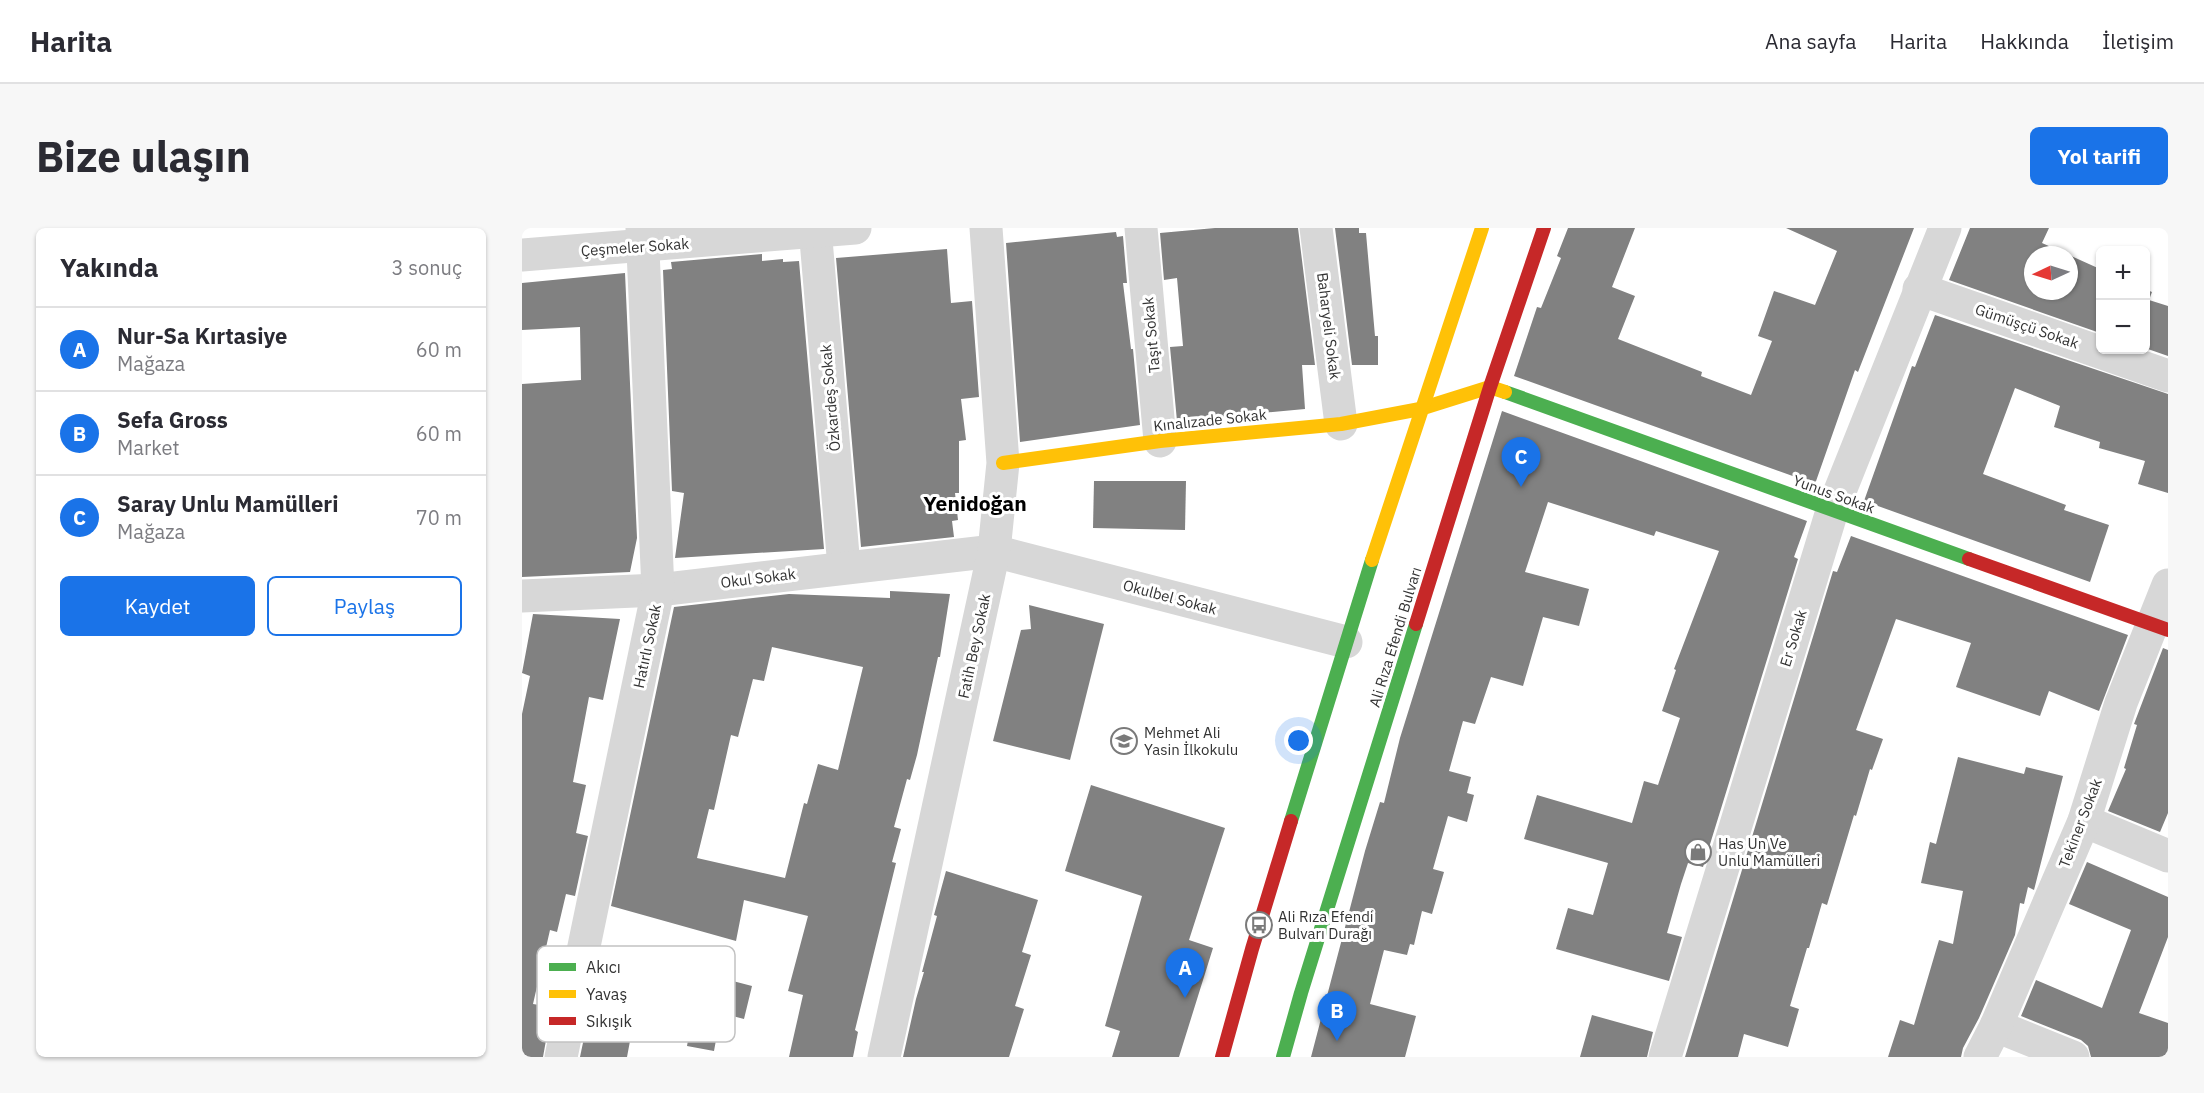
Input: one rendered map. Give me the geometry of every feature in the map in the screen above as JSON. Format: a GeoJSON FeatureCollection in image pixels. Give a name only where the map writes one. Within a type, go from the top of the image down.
{"type":"FeatureCollection","features":[{"type":"Feature","properties":{"kind":"main road"},"geometry":{"type":"LineString","coordinates":[[1222,1057],[1243,976],[1346,642],[1420,409],[1482,228]]}},
{"type":"Feature","properties":{"kind":"main road","name":"Ali Rıza Efendi Bulvarı"},"geometry":{"type":"LineString","coordinates":[[1283,1057],[1490,387],[1544,228]]}},
{"type":"Feature","properties":{"kind":"main road","name":"Kınalızade Sokak"},"geometry":{"type":"LineString","coordinates":[[1003,463],[1161,441],[1341,424],[1420,409],[1490,387]]}},
{"type":"Feature","properties":{"kind":"main road","name":"Yunus Sokak"},"geometry":{"type":"LineString","coordinates":[[1490,387],[2160,628]]}},
{"type":"Feature","properties":{"kind":"street","name":"Çeşmeler Sokak"},"geometry":{"type":"LineString","coordinates":[[522,255],[643,237],[855,228]]}},
{"type":"Feature","properties":{"kind":"street","name":"Fatih Bey Sokak"},"geometry":{"type":"LineString","coordinates":[[884,1057],[994,551],[1003,463],[986,228]]}},
{"type":"Feature","properties":{"kind":"street","name":"Taşıt Sokak"},"geometry":{"type":"LineString","coordinates":[[1141,228],[1161,441]]}},
{"type":"Feature","properties":{"kind":"street","name":"Baharyeli Sokak"},"geometry":{"type":"LineString","coordinates":[[1316,228],[1341,424]]}},
{"type":"Feature","properties":{"kind":"street","name":"Er Sokak"},"geometry":{"type":"LineString","coordinates":[[1665,1057],[1832,511],[1945,228]]}},
{"type":"Feature","properties":{"kind":"street","name":"Özkardeş Sokak"},"geometry":{"type":"LineString","coordinates":[[815,230],[844,567]]}},
{"type":"Feature","properties":{"kind":"street","name":"Hatırlı Sokak"},"geometry":{"type":"LineString","coordinates":[[584,946],[658,590],[643,237]]}},
{"type":"Feature","properties":{"kind":"street","name":"Gümüşçü Sokak"},"geometry":{"type":"LineString","coordinates":[[1919,289],[2168,376]]}},
{"type":"Feature","properties":{"kind":"street","name":"Okul Sokak"},"geometry":{"type":"LineString","coordinates":[[522,596],[658,590],[994,551]]}},
{"type":"Feature","properties":{"kind":"street","name":"Okulbel Sokak"},"geometry":{"type":"LineString","coordinates":[[994,551],[1346,642]]}},
{"type":"Feature","properties":{"kind":"street","name":"Tekiner Sokak"},"geometry":{"type":"LineString","coordinates":[[1980,1057],[1996,1026],[2084,821],[2121,703],[2160,628],[2168,585]]}},
{"type":"Feature","properties":{"kind":"street"},"geometry":{"type":"LineString","coordinates":[[2084,821],[2168,856]]}},
{"type":"Feature","properties":{"kind":"street"},"geometry":{"type":"LineString","coordinates":[[1996,1026],[2073,1057]]}},
{"type":"Feature","properties":{"kind":"street","name":"Hatırlı Sokak"},"geometry":{"type":"LineString","coordinates":[[561,1057],[564,1042]]}},
{"type":"Feature","properties":{"kind":"building"},"geometry":{"type":"Polygon","coordinates":[[[1215,228],[1298,228],[1315,365],[1302,365],[1305,409],[1177,421],[1170,347],[1183,346],[1177,278],[1164,280],[1160,233],[1215,228]]]}},
{"type":"Feature","properties":{"kind":"building"},"geometry":{"type":"Polygon","coordinates":[[[1335,228],[1359,228],[1359,233],[1366,233],[1375,336],[1378,336],[1378,365],[1352,365],[1335,228]]]}},
{"type":"Feature","properties":{"kind":"building"},"geometry":{"type":"Polygon","coordinates":[[[1568,228],[1635,228],[1612,287],[1635,296],[1618,339],[1702,372],[1701,376],[1751,395],[1772,341],[1758,336],[1774,291],[1815,305],[1837,251],[1786,228],[1914,228],[1858,372],[1855,370],[1815,484],[1514,376],[1537,307],[1541,308],[1561,258],[1557,256],[1568,228]]]}},
{"type":"Feature","properties":{"kind":"building"},"geometry":{"type":"Polygon","coordinates":[[[1970,228],[2049,228],[2042,243],[2049,246],[2024,246],[2024,300],[2078,300],[2078,259],[2096,267],[2096,332],[1949,280],[1970,228]]]}},
{"type":"Feature","properties":{"kind":"building"},"geometry":{"type":"Polygon","coordinates":[[[1116,232],[1117,237],[1123,236],[1127,283],[1123,283],[1131,349],[1133,349],[1140,425],[1020,442],[1006,243],[1116,232]]]}},
{"type":"Feature","properties":{"kind":"building"},"geometry":{"type":"Polygon","coordinates":[[[947,249],[951,303],[972,301],[979,397],[961,399],[966,440],[959,441],[959,493],[955,493],[958,520],[952,521],[954,537],[861,547],[836,258],[947,249]]]}},
{"type":"Feature","properties":{"kind":"building"},"geometry":{"type":"Polygon","coordinates":[[[762,254],[762,261],[783,259],[783,262],[799,261],[824,549],[675,558],[684,493],[672,491],[663,270],[672,269],[671,262],[762,254]]]}},
{"type":"Feature","properties":{"kind":"building"},"geometry":{"type":"Polygon","coordinates":[[[625,273],[637,538],[630,572],[522,577],[522,384],[581,380],[580,327],[522,330],[522,283],[625,273]]]}},
{"type":"Feature","properties":{"kind":"building"},"geometry":{"type":"Polygon","coordinates":[[[2150,300],[2168,306],[2168,356],[2150,350],[2150,300]]]}},
{"type":"Feature","properties":{"kind":"building"},"geometry":{"type":"Polygon","coordinates":[[[1935,315],[2168,394],[2168,493],[2138,484],[2145,461],[2099,448],[2100,442],[2054,427],[2060,406],[2015,388],[1983,474],[2066,505],[2064,510],[2109,525],[2090,582],[1864,501],[1912,366],[1915,367],[1935,315]]]}},
{"type":"Feature","properties":{"kind":"building"},"geometry":{"type":"Polygon","coordinates":[[[1502,411],[1807,521],[1794,557],[1798,559],[1703,867],[1688,863],[1681,884],[1667,933],[1682,937],[1669,981],[1556,949],[1568,908],[1593,915],[1608,863],[1524,839],[1537,795],[1632,823],[1644,781],[1658,785],[1680,718],[1662,711],[1676,670],[1674,669],[1719,551],[1656,531],[1654,536],[1548,502],[1525,572],[1589,589],[1579,626],[1543,617],[1523,686],[1491,677],[1475,724],[1463,721],[1449,771],[1471,777],[1467,793],[1474,795],[1467,822],[1448,816],[1433,869],[1444,872],[1432,914],[1422,911],[1414,945],[1410,944],[1407,955],[1384,950],[1370,1004],[1416,1016],[1405,1057],[1311,1057],[1365,851],[1380,802],[1384,803],[1400,738],[1502,411]]]}},
{"type":"Feature","properties":{"kind":"building"},"geometry":{"type":"Polygon","coordinates":[[[1094,481],[1186,481],[1185,530],[1093,528],[1094,481]]]}},
{"type":"Feature","properties":{"kind":"building"},"geometry":{"type":"Polygon","coordinates":[[[1851,536],[2128,635],[2099,711],[2049,691],[2040,716],[1956,687],[1971,643],[1896,619],[1856,730],[1883,739],[1872,770],[1870,769],[1856,816],[1854,815],[1827,905],[1822,903],[1809,948],[1807,948],[1790,1006],[1799,1009],[1788,1047],[1744,1034],[1738,1057],[1685,1057],[1833,571],[1837,572],[1851,536]]]}},
{"type":"Feature","properties":{"kind":"building"},"geometry":{"type":"Polygon","coordinates":[[[890,591],[950,594],[940,657],[938,657],[917,755],[910,780],[907,779],[894,827],[901,829],[892,862],[896,863],[855,1030],[858,1032],[853,1057],[789,1057],[803,995],[788,991],[808,916],[744,900],[736,941],[611,906],[674,607],[789,594],[890,598],[890,591]],[[772,647],[764,681],[753,679],[738,737],[731,735],[714,810],[709,809],[697,858],[785,878],[804,803],[807,804],[818,764],[838,770],[863,667],[772,647]]]}},
{"type":"Feature","properties":{"kind":"building"},"geometry":{"type":"Polygon","coordinates":[[[1029,605],[1104,624],[1070,760],[993,741],[1021,630],[1031,629],[1029,605]]]}},
{"type":"Feature","properties":{"kind":"building"},"geometry":{"type":"Polygon","coordinates":[[[533,614],[620,619],[603,700],[589,697],[573,782],[586,785],[576,833],[588,836],[575,896],[566,894],[557,932],[550,930],[546,946],[537,946],[537,987],[533,1004],[537,1005],[537,1042],[546,1042],[543,1057],[522,1057],[522,714],[530,676],[522,673],[533,614]]]}},
{"type":"Feature","properties":{"kind":"building"},"geometry":{"type":"Polygon","coordinates":[[[2163,648],[2168,650],[2168,813],[2160,832],[2108,811],[2126,769],[2124,768],[2137,725],[2134,724],[2163,648]]]}},
{"type":"Feature","properties":{"kind":"building"},"geometry":{"type":"Polygon","coordinates":[[[1958,757],[2024,774],[2026,767],[2063,776],[2034,890],[2028,887],[2024,904],[2020,903],[2015,935],[1979,1018],[1963,1048],[1961,1057],[1888,1057],[1900,1020],[1914,1025],[1939,940],[1953,944],[1963,891],[1921,883],[1930,842],[1936,844],[1958,757]]]}},
{"type":"Feature","properties":{"kind":"building"},"geometry":{"type":"Polygon","coordinates":[[[1091,785],[1225,828],[1189,940],[1213,948],[1179,1057],[1112,1057],[1120,1031],[1105,1026],[1142,896],[1065,871],[1091,785]]]}},
{"type":"Feature","properties":{"kind":"building"},"geometry":{"type":"Polygon","coordinates":[[[2087,862],[2168,897],[2168,937],[2139,1013],[2168,1023],[2168,1057],[2091,1057],[2088,1046],[2081,1040],[2021,1016],[2036,980],[2102,1008],[2131,930],[2069,904],[2087,862]]]}},
{"type":"Feature","properties":{"kind":"building"},"geometry":{"type":"Polygon","coordinates":[[[946,871],[1038,900],[1022,952],[1031,955],[1015,1006],[1024,1009],[1009,1057],[903,1057],[946,871]]]}},
{"type":"Feature","properties":{"kind":"building"},"geometry":{"type":"Polygon","coordinates":[[[735,982],[752,986],[744,1019],[735,1017],[735,982]]]}},
{"type":"Feature","properties":{"kind":"building"},"geometry":{"type":"Polygon","coordinates":[[[1592,1015],[1653,1032],[1647,1057],[1580,1057],[1592,1015]]]}},
{"type":"Feature","properties":{"kind":"building"},"geometry":{"type":"Polygon","coordinates":[[[583,1042],[630,1042],[627,1057],[580,1057],[583,1042]]]}},
{"type":"Feature","properties":{"kind":"building"},"geometry":{"type":"Polygon","coordinates":[[[688,1042],[716,1042],[714,1051],[687,1046],[688,1042]]]}},
{"type":"Feature","properties":{"kind":"traffic: fast"},"geometry":{"type":"LineString","coordinates":[[1505,392],[1969,559]]}},
{"type":"Feature","properties":{"kind":"traffic: fast"},"geometry":{"type":"LineString","coordinates":[[1291,821],[1372,560]]}},
{"type":"Feature","properties":{"kind":"traffic: fast"},"geometry":{"type":"LineString","coordinates":[[1283,1057],[1416,624]]}},
{"type":"Feature","properties":{"kind":"traffic: slow"},"geometry":{"type":"LineString","coordinates":[[1372,560],[1482,228]]}},
{"type":"Feature","properties":{"kind":"traffic: slow"},"geometry":{"type":"LineString","coordinates":[[1003,463],[1160,441],[1341,424],[1420,409],[1490,387],[1505,392]]}},
{"type":"Feature","properties":{"kind":"traffic: jam"},"geometry":{"type":"LineString","coordinates":[[1416,624],[1490,387],[1544,228]]}},
{"type":"Feature","properties":{"kind":"traffic: jam"},"geometry":{"type":"LineString","coordinates":[[1969,559],[2168,630]]}},
{"type":"Feature","properties":{"kind":"traffic: jam"},"geometry":{"type":"LineString","coordinates":[[1222,1057],[1291,821]]}},
{"type":"Feature","properties":{"kind":"place","name":"Saray Unlu Mamülleri"},"geometry":{"type":"Point","coordinates":[1521,487]}},
{"type":"Feature","properties":{"kind":"place","name":"Mehmet Ali Yasin İlkokulu"},"geometry":{"type":"Point","coordinates":[1124,741]}},
{"type":"Feature","properties":{"kind":"place","name":"Has Un Ve Unlu Mamülleri"},"geometry":{"type":"Point","coordinates":[1698,852]}},
{"type":"Feature","properties":{"kind":"place","name":"Ali Rıza Efendi Bulvarı Durağı"},"geometry":{"type":"Point","coordinates":[1259,925]}},
{"type":"Feature","properties":{"kind":"place","name":"Nur-Sa Kırtasiye"},"geometry":{"type":"Point","coordinates":[1185,998]}},
{"type":"Feature","properties":{"kind":"place","name":"Sefa Gross"},"geometry":{"type":"Point","coordinates":[1337,1041]}},
{"type":"Feature","properties":{"kind":"district","name":"Yenidoğan"},"geometry":{"type":"Point","coordinates":[975,503]}}]}
